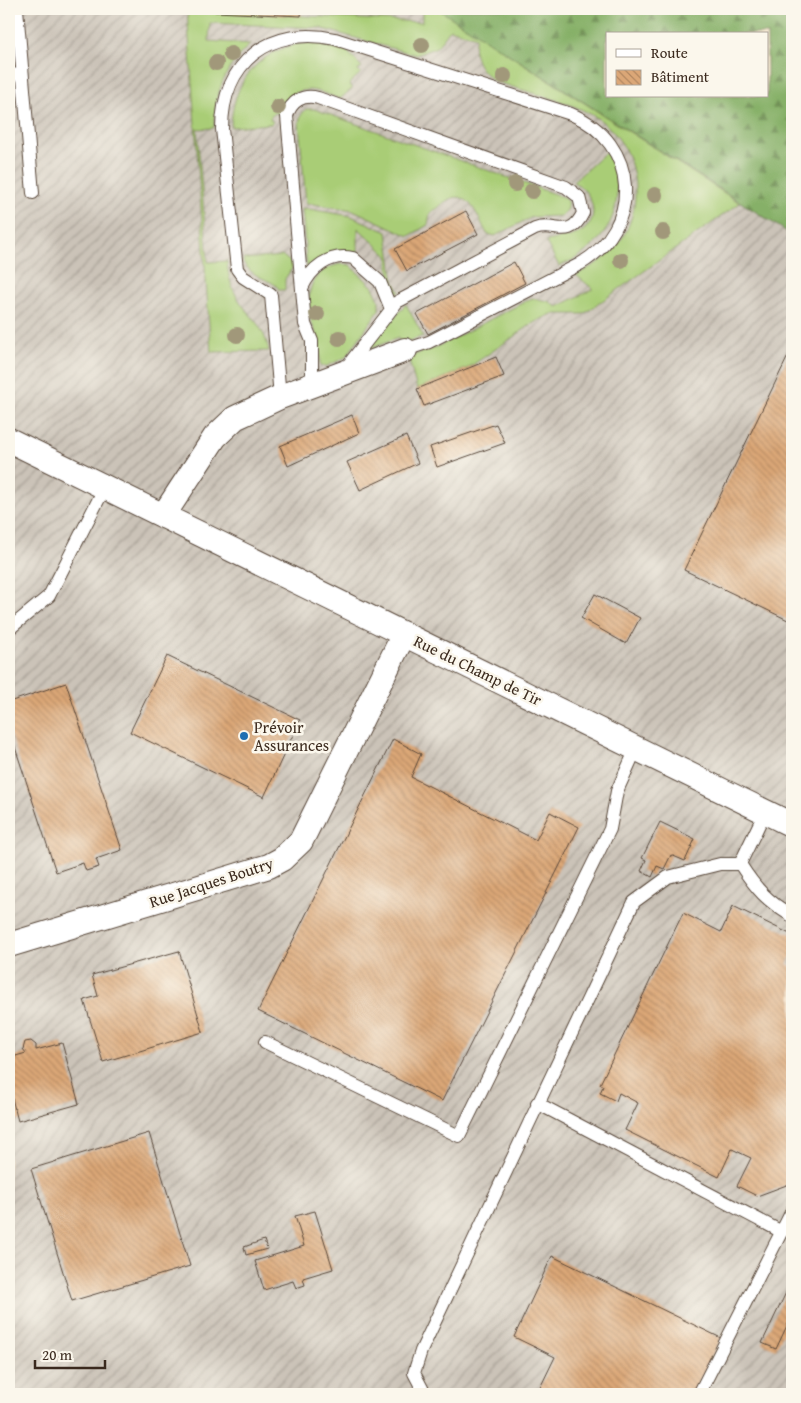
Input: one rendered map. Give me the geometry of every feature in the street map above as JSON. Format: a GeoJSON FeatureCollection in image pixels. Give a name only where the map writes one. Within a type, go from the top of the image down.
{"type":"FeatureCollection","features":[{"type":"Feature","properties":{"kind":"street"},"geometry":{"type":"LineString","coordinates":[[163,516],[188,476],[222,429],[235,418],[280,396],[405,350]]}},
{"type":"Feature","properties":{"kind":"street","name":"Rue du Champ de Tir"},"geometry":{"type":"LineString","coordinates":[[9,440],[792,826]]}},
{"type":"Feature","properties":{"kind":"street","name":"Rue Jacques Boutry"},"geometry":{"type":"LineString","coordinates":[[9,945],[269,866],[282,859],[301,841],[404,634]]}},
{"type":"Feature","properties":{"kind":"lane"},"geometry":{"type":"LineString","coordinates":[[16,9],[33,193]]}},
{"type":"Feature","properties":{"kind":"lane"},"geometry":{"type":"LineString","coordinates":[[280,396],[271,295],[243,278],[236,264],[222,129],[223,108],[233,78],[252,55],[272,43],[305,35],[335,39],[572,114],[598,129],[610,143],[620,160],[625,181],[623,209],[615,231],[600,250],[572,268],[429,342],[405,350]]}},
{"type":"Feature","properties":{"kind":"lane"},"geometry":{"type":"LineString","coordinates":[[9,75],[22,74]]}},
{"type":"Feature","properties":{"kind":"lane"},"geometry":{"type":"LineString","coordinates":[[312,384],[312,341],[306,330],[287,116],[292,105],[307,96],[318,98],[566,187],[579,196],[583,213],[572,227],[563,230],[543,227],[535,229],[401,299],[391,309],[342,373]]}},
{"type":"Feature","properties":{"kind":"lane"},"geometry":{"type":"LineString","coordinates":[[302,288],[311,272],[325,261],[353,258],[380,282],[391,309]]}},
{"type":"Feature","properties":{"kind":"lane"},"geometry":{"type":"LineString","coordinates":[[9,629],[49,596],[105,487]]}},
{"type":"Feature","properties":{"kind":"lane"},"geometry":{"type":"LineString","coordinates":[[265,1042],[459,1136],[610,830],[617,791],[636,749]]}},
{"type":"Feature","properties":{"kind":"lane"},"geometry":{"type":"LineString","coordinates":[[740,864],[765,812]]}},
{"type":"Feature","properties":{"kind":"lane"},"geometry":{"type":"LineString","coordinates":[[420,1392],[414,1373],[421,1350],[634,902],[668,877],[720,864],[740,864]]}},
{"type":"Feature","properties":{"kind":"lane"},"geometry":{"type":"LineString","coordinates":[[740,864],[754,886],[770,903],[792,916]]}},
{"type":"Feature","properties":{"kind":"lane"},"geometry":{"type":"LineString","coordinates":[[537,1103],[782,1232]]}},
{"type":"Feature","properties":{"kind":"lane"},"geometry":{"type":"LineString","coordinates":[[699,1394],[792,1211]]}},
{"type":"Feature","properties":{"kind":"shaded area"},"geometry":{"type":"Polygon","coordinates":[[[9,9],[438,9],[792,235],[792,1394],[9,1394],[9,9]]]}},
{"type":"Feature","properties":{"kind":"green space"},"geometry":{"type":"Polygon","coordinates":[[[422,9],[438,9],[740,203],[584,314],[552,314],[535,322],[468,368],[417,389],[408,357],[435,348],[532,298],[548,301],[557,307],[593,289],[576,275],[599,262],[611,252],[623,236],[631,218],[635,199],[630,161],[622,143],[610,128],[582,110],[493,80],[477,62],[474,50],[476,37],[450,29],[437,47],[416,55],[320,28],[210,23],[209,41],[251,44],[234,61],[223,82],[216,104],[214,128],[197,129],[208,262],[227,261],[234,291],[259,326],[269,351],[211,352],[187,10],[422,22],[422,9]]]}},
{"type":"Feature","properties":{"kind":"green space"},"geometry":{"type":"Polygon","coordinates":[[[438,9],[792,9],[792,235],[438,9]]]}},
{"type":"Feature","properties":{"kind":"green space"},"geometry":{"type":"Polygon","coordinates":[[[303,43],[319,43],[345,49],[362,67],[358,70],[361,73],[349,84],[353,88],[340,99],[312,90],[305,90],[292,95],[286,101],[279,115],[275,112],[270,118],[273,122],[271,124],[231,127],[236,96],[250,71],[273,53],[303,43]]]}},
{"type":"Feature","properties":{"kind":"green space"},"geometry":{"type":"Polygon","coordinates":[[[306,109],[314,109],[563,197],[567,201],[568,209],[562,216],[532,217],[495,236],[487,234],[479,217],[469,203],[456,197],[448,200],[431,212],[428,225],[409,236],[353,210],[306,203],[299,122],[301,115],[306,109]]]}},
{"type":"Feature","properties":{"kind":"green space"},"geometry":{"type":"Polygon","coordinates":[[[606,152],[617,188],[616,205],[611,220],[603,234],[591,247],[576,258],[559,266],[546,242],[577,234],[590,223],[593,207],[586,192],[573,182],[606,152]]]}},
{"type":"Feature","properties":{"kind":"green space"},"geometry":{"type":"Polygon","coordinates":[[[302,208],[351,216],[387,232],[394,282],[400,292],[397,293],[390,281],[388,256],[358,228],[358,253],[352,252],[331,256],[307,268],[302,208]]]}},
{"type":"Feature","properties":{"kind":"green space"},"geometry":{"type":"Polygon","coordinates":[[[283,256],[294,265],[285,279],[285,290],[279,290],[277,286],[253,273],[243,262],[243,259],[283,256]]]}},
{"type":"Feature","properties":{"kind":"green space"},"geometry":{"type":"Polygon","coordinates":[[[341,264],[350,265],[373,287],[379,300],[379,310],[346,357],[327,366],[320,366],[318,340],[311,321],[310,292],[316,277],[330,267],[341,264]]]}},
{"type":"Feature","properties":{"kind":"green space"},"geometry":{"type":"Polygon","coordinates":[[[406,304],[423,336],[401,344],[398,338],[367,350],[406,304]]]}},
{"type":"Feature","properties":{"kind":"building"},"geometry":{"type":"Polygon","coordinates":[[[215,9],[302,9],[301,16],[215,12],[215,9]]]}},
{"type":"Feature","properties":{"kind":"building"},"geometry":{"type":"Polygon","coordinates":[[[466,211],[478,234],[407,271],[395,249],[466,211]]]}},
{"type":"Feature","properties":{"kind":"building"},"geometry":{"type":"Polygon","coordinates":[[[514,262],[525,283],[428,334],[417,314],[514,262]]]}},
{"type":"Feature","properties":{"kind":"building"},"geometry":{"type":"Polygon","coordinates":[[[792,348],[792,545],[789,551],[792,553],[792,622],[684,570],[792,348]]]}},
{"type":"Feature","properties":{"kind":"building"},"geometry":{"type":"Polygon","coordinates":[[[496,357],[504,376],[424,406],[417,389],[496,357]]]}},
{"type":"Feature","properties":{"kind":"building"},"geometry":{"type":"Polygon","coordinates":[[[352,415],[359,433],[288,466],[280,446],[352,415]]]}},
{"type":"Feature","properties":{"kind":"building"},"geometry":{"type":"Polygon","coordinates":[[[496,424],[505,443],[437,467],[430,447],[496,424]]]}},
{"type":"Feature","properties":{"kind":"building"},"geometry":{"type":"Polygon","coordinates":[[[406,436],[418,463],[360,490],[347,462],[406,436]]]}},
{"type":"Feature","properties":{"kind":"building"},"geometry":{"type":"Polygon","coordinates":[[[595,594],[640,618],[626,644],[581,618],[595,594]]]}},
{"type":"Feature","properties":{"kind":"building"},"geometry":{"type":"Polygon","coordinates":[[[167,656],[300,720],[264,797],[130,732],[167,656]]]}},
{"type":"Feature","properties":{"kind":"building"},"geometry":{"type":"Polygon","coordinates":[[[66,683],[122,850],[96,859],[99,867],[86,871],[83,863],[56,872],[9,729],[9,702],[66,683]]]}},
{"type":"Feature","properties":{"kind":"building"},"geometry":{"type":"Polygon","coordinates":[[[393,739],[421,754],[411,777],[536,840],[550,812],[579,827],[442,1101],[258,1011],[393,739]]]}},
{"type":"Feature","properties":{"kind":"building"},"geometry":{"type":"Polygon","coordinates":[[[660,822],[695,839],[685,861],[671,855],[664,869],[657,866],[652,877],[641,871],[646,860],[642,858],[660,822]]]}},
{"type":"Feature","properties":{"kind":"building"},"geometry":{"type":"Polygon","coordinates":[[[733,906],[792,935],[792,954],[787,964],[792,967],[792,1183],[757,1196],[737,1186],[751,1158],[732,1149],[719,1177],[625,1130],[638,1103],[619,1093],[616,1101],[600,1093],[603,1086],[600,1084],[683,913],[721,932],[733,906]]]}},
{"type":"Feature","properties":{"kind":"building"},"geometry":{"type":"Polygon","coordinates":[[[179,951],[203,1032],[103,1062],[84,1000],[98,996],[92,975],[179,951]]]}},
{"type":"Feature","properties":{"kind":"building"},"geometry":{"type":"Polygon","coordinates":[[[31,1041],[36,1045],[36,1050],[62,1043],[79,1104],[18,1121],[9,1087],[9,1058],[26,1053],[23,1049],[25,1042],[31,1041]]]}},
{"type":"Feature","properties":{"kind":"building"},"geometry":{"type":"Polygon","coordinates":[[[149,1133],[190,1266],[72,1301],[31,1169],[149,1133]]]}},
{"type":"Feature","properties":{"kind":"building"},"geometry":{"type":"Polygon","coordinates":[[[315,1211],[333,1269],[303,1278],[305,1285],[296,1288],[293,1281],[264,1290],[255,1261],[304,1246],[295,1216],[315,1211]]]}},
{"type":"Feature","properties":{"kind":"building"},"geometry":{"type":"Polygon","coordinates":[[[264,1240],[267,1249],[246,1255],[244,1247],[264,1240]]]}},
{"type":"Feature","properties":{"kind":"building"},"geometry":{"type":"Polygon","coordinates":[[[552,1256],[721,1338],[692,1394],[537,1394],[555,1357],[514,1337],[552,1256]]]}},
{"type":"Feature","properties":{"kind":"building"},"geometry":{"type":"Polygon","coordinates":[[[792,1280],[792,1315],[776,1349],[762,1343],[792,1280]]]}},
{"type":"Feature","properties":{"kind":"place","name":"Prévoir Assurances"},"geometry":{"type":"Point","coordinates":[244,736]}}]}
